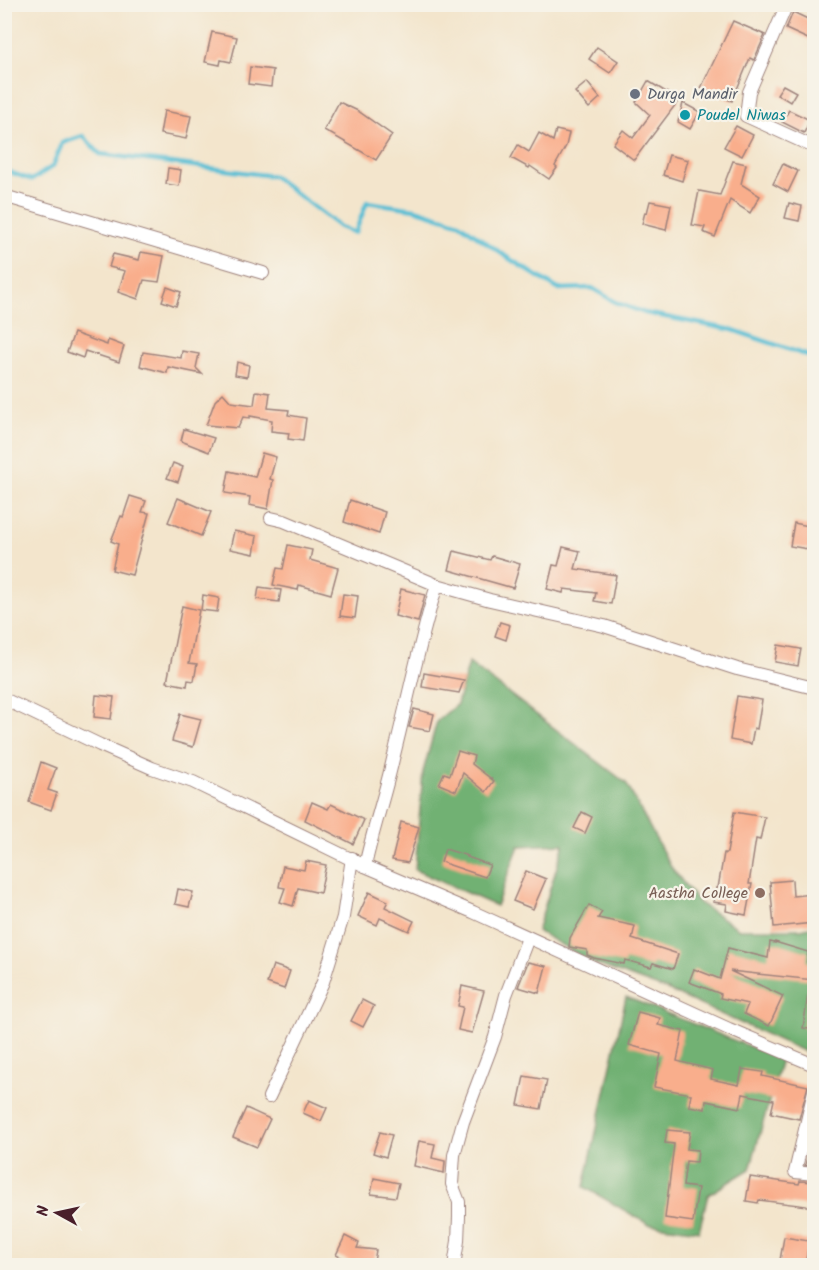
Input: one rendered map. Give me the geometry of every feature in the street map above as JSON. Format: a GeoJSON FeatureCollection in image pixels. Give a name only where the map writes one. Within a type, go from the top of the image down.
{"type":"FeatureCollection","features":[{"type":"Feature","properties":{"kind":"street"},"geometry":{"type":"LineString","coordinates":[[787,4],[749,92],[746,116],[814,147]]}},
{"type":"Feature","properties":{"kind":"street"},"geometry":{"type":"LineString","coordinates":[[4,196],[263,273]]}},
{"type":"Feature","properties":{"kind":"street"},"geometry":{"type":"LineString","coordinates":[[271,518],[284,521],[437,585],[604,627],[737,669],[814,688]]}},
{"type":"Feature","properties":{"kind":"street"},"geometry":{"type":"LineString","coordinates":[[365,866],[374,824],[388,780],[414,664],[437,585]]}},
{"type":"Feature","properties":{"kind":"street"},"geometry":{"type":"LineString","coordinates":[[4,699],[152,768],[193,782],[365,866],[814,1065]]}},
{"type":"Feature","properties":{"kind":"street"},"geometry":{"type":"LineString","coordinates":[[269,1097],[323,982],[344,917],[352,858]]}},
{"type":"Feature","properties":{"kind":"street"},"geometry":{"type":"LineString","coordinates":[[454,1266],[458,1241],[459,1202],[452,1184],[454,1155],[463,1122],[495,1037],[506,995],[528,938]]}},
{"type":"Feature","properties":{"kind":"street"},"geometry":{"type":"LineString","coordinates":[[814,1091],[795,1172],[814,1174]]}},
{"type":"Feature","properties":{"kind":"green space"},"geometry":{"type":"Polygon","coordinates":[[[469,663],[626,783],[671,867],[699,903],[739,929],[801,929],[814,926],[814,1056],[667,990],[593,963],[537,931],[564,844],[519,846],[496,906],[415,870],[423,772],[437,721],[457,704],[469,663]]]}},
{"type":"Feature","properties":{"kind":"green space"},"geometry":{"type":"Polygon","coordinates":[[[626,997],[781,1059],[750,1169],[708,1195],[699,1231],[648,1224],[584,1187],[626,997]]]}},
{"type":"Feature","properties":{"kind":"building"},"geometry":{"type":"Polygon","coordinates":[[[793,12],[814,22],[810,40],[786,29],[793,12]]]}},
{"type":"Feature","properties":{"kind":"building"},"geometry":{"type":"Polygon","coordinates":[[[733,21],[765,35],[754,60],[750,58],[732,101],[701,88],[733,21]]]}},
{"type":"Feature","properties":{"kind":"building"},"geometry":{"type":"Polygon","coordinates":[[[212,32],[237,37],[231,62],[221,60],[220,65],[205,62],[212,32]]]}},
{"type":"Feature","properties":{"kind":"building"},"geometry":{"type":"Polygon","coordinates":[[[597,47],[618,61],[610,73],[589,59],[597,47]]]}},
{"type":"Feature","properties":{"kind":"building"},"geometry":{"type":"Polygon","coordinates":[[[250,67],[273,70],[271,87],[248,84],[250,67]]]}},
{"type":"Feature","properties":{"kind":"building"},"geometry":{"type":"Polygon","coordinates":[[[648,81],[679,100],[634,160],[613,144],[623,130],[633,138],[650,115],[636,102],[648,81]]]}},
{"type":"Feature","properties":{"kind":"building"},"geometry":{"type":"Polygon","coordinates":[[[587,82],[600,98],[589,108],[575,92],[587,82]]]}},
{"type":"Feature","properties":{"kind":"building"},"geometry":{"type":"Polygon","coordinates":[[[783,85],[796,92],[790,102],[777,94],[783,85]]]}},
{"type":"Feature","properties":{"kind":"building"},"geometry":{"type":"Polygon","coordinates":[[[339,102],[358,111],[392,135],[376,160],[324,130],[339,102]]]}},
{"type":"Feature","properties":{"kind":"building","name":"Poudel Niwas"},"geometry":{"type":"Polygon","coordinates":[[[683,103],[700,112],[690,129],[678,122],[683,103]]]}},
{"type":"Feature","properties":{"kind":"building"},"geometry":{"type":"Polygon","coordinates":[[[789,110],[810,120],[804,133],[782,122],[789,110]]]}},
{"type":"Feature","properties":{"kind":"building"},"geometry":{"type":"Polygon","coordinates":[[[164,111],[191,116],[186,139],[160,134],[164,111]]]}},
{"type":"Feature","properties":{"kind":"building"},"geometry":{"type":"Polygon","coordinates":[[[736,126],[753,135],[742,156],[724,147],[736,126]]]}},
{"type":"Feature","properties":{"kind":"building"},"geometry":{"type":"Polygon","coordinates":[[[556,130],[569,133],[566,146],[555,166],[557,168],[549,179],[530,166],[529,168],[511,158],[518,145],[529,152],[539,133],[553,141],[556,130]]]}},
{"type":"Feature","properties":{"kind":"building"},"geometry":{"type":"Polygon","coordinates":[[[669,155],[688,160],[682,181],[663,175],[669,155]]]}},
{"type":"Feature","properties":{"kind":"building"},"geometry":{"type":"Polygon","coordinates":[[[733,161],[746,164],[741,184],[760,196],[750,213],[730,200],[715,237],[703,232],[705,227],[692,225],[699,191],[720,195],[733,161]]]}},
{"type":"Feature","properties":{"kind":"building"},"geometry":{"type":"Polygon","coordinates":[[[783,164],[798,171],[788,192],[773,184],[783,164]]]}},
{"type":"Feature","properties":{"kind":"building"},"geometry":{"type":"Polygon","coordinates":[[[168,168],[181,170],[179,186],[166,184],[168,168]]]}},
{"type":"Feature","properties":{"kind":"building"},"geometry":{"type":"Polygon","coordinates":[[[650,201],[671,205],[666,230],[642,224],[650,201]]]}},
{"type":"Feature","properties":{"kind":"building"},"geometry":{"type":"Polygon","coordinates":[[[789,203],[802,206],[799,221],[785,218],[789,203]]]}},
{"type":"Feature","properties":{"kind":"building"},"geometry":{"type":"Polygon","coordinates":[[[141,252],[164,256],[159,282],[144,280],[138,299],[118,292],[125,271],[109,267],[113,254],[139,260],[141,252]]]}},
{"type":"Feature","properties":{"kind":"building"},"geometry":{"type":"Polygon","coordinates":[[[167,287],[181,292],[176,306],[162,301],[167,287]]]}},
{"type":"Feature","properties":{"kind":"building"},"geometry":{"type":"Polygon","coordinates":[[[74,333],[107,345],[108,340],[124,346],[119,362],[85,351],[83,358],[67,352],[74,333]]]}},
{"type":"Feature","properties":{"kind":"building"},"geometry":{"type":"Polygon","coordinates":[[[182,351],[199,354],[196,368],[202,374],[168,367],[167,373],[140,366],[143,352],[181,358],[182,351]]]}},
{"type":"Feature","properties":{"kind":"building"},"geometry":{"type":"Polygon","coordinates":[[[237,362],[249,365],[247,377],[235,375],[237,362]]]}},
{"type":"Feature","properties":{"kind":"building"},"geometry":{"type":"Polygon","coordinates":[[[256,391],[270,393],[268,408],[289,410],[288,415],[306,418],[303,441],[288,439],[289,433],[271,431],[272,420],[250,416],[250,418],[243,417],[238,428],[206,425],[215,401],[223,393],[231,402],[254,405],[256,391]]]}},
{"type":"Feature","properties":{"kind":"building"},"geometry":{"type":"Polygon","coordinates":[[[184,429],[214,438],[209,452],[181,441],[184,429]]]}},
{"type":"Feature","properties":{"kind":"building"},"geometry":{"type":"Polygon","coordinates":[[[262,453],[276,457],[270,479],[273,480],[268,509],[249,505],[250,497],[225,493],[229,471],[255,477],[262,453]]]}},
{"type":"Feature","properties":{"kind":"building"},"geometry":{"type":"Polygon","coordinates":[[[173,463],[183,467],[178,482],[167,478],[173,463]]]}},
{"type":"Feature","properties":{"kind":"building"},"geometry":{"type":"Polygon","coordinates":[[[130,496],[146,501],[142,512],[149,513],[132,575],[112,570],[118,544],[111,541],[130,496]]]}},
{"type":"Feature","properties":{"kind":"building"},"geometry":{"type":"Polygon","coordinates":[[[178,498],[211,512],[201,536],[168,522],[178,498]]]}},
{"type":"Feature","properties":{"kind":"building"},"geometry":{"type":"Polygon","coordinates":[[[350,500],[385,512],[379,534],[344,522],[350,500]]]}},
{"type":"Feature","properties":{"kind":"building"},"geometry":{"type":"Polygon","coordinates":[[[794,523],[814,527],[814,550],[790,546],[794,523]]]}},
{"type":"Feature","properties":{"kind":"building"},"geometry":{"type":"Polygon","coordinates":[[[234,531],[257,536],[254,554],[230,549],[234,531]]]}},
{"type":"Feature","properties":{"kind":"building"},"geometry":{"type":"Polygon","coordinates":[[[288,545],[312,550],[310,560],[338,568],[331,594],[299,585],[298,590],[273,585],[277,568],[283,569],[288,545]]]}},
{"type":"Feature","properties":{"kind":"building"},"geometry":{"type":"Polygon","coordinates":[[[563,547],[580,551],[575,569],[616,575],[611,604],[594,601],[596,593],[564,589],[563,593],[547,589],[553,565],[558,566],[563,547]]]}},
{"type":"Feature","properties":{"kind":"building"},"geometry":{"type":"Polygon","coordinates":[[[454,551],[490,560],[492,556],[520,564],[513,588],[449,570],[454,551]]]}},
{"type":"Feature","properties":{"kind":"building"},"geometry":{"type":"Polygon","coordinates":[[[259,587],[281,590],[279,602],[257,599],[259,587]]]}},
{"type":"Feature","properties":{"kind":"building"},"geometry":{"type":"Polygon","coordinates":[[[401,589],[425,595],[418,622],[395,616],[401,589]]]}},
{"type":"Feature","properties":{"kind":"building"},"geometry":{"type":"Polygon","coordinates":[[[343,594],[358,596],[355,618],[340,616],[343,594]]]}},
{"type":"Feature","properties":{"kind":"building"},"geometry":{"type":"Polygon","coordinates":[[[203,595],[219,598],[217,612],[201,610],[203,595]]]}},
{"type":"Feature","properties":{"kind":"building"},"geometry":{"type":"Polygon","coordinates":[[[182,606],[199,610],[189,663],[197,664],[194,681],[188,680],[187,686],[167,682],[182,606]]]}},
{"type":"Feature","properties":{"kind":"building"},"geometry":{"type":"Polygon","coordinates":[[[500,622],[510,625],[506,640],[495,636],[500,622]]]}},
{"type":"Feature","properties":{"kind":"building"},"geometry":{"type":"Polygon","coordinates":[[[778,645],[801,649],[798,666],[775,662],[778,645]]]}},
{"type":"Feature","properties":{"kind":"building"},"geometry":{"type":"Polygon","coordinates":[[[424,673],[464,680],[459,693],[422,687],[424,673]]]}},
{"type":"Feature","properties":{"kind":"building"},"geometry":{"type":"Polygon","coordinates":[[[96,695],[114,697],[111,719],[94,717],[96,695]]]}},
{"type":"Feature","properties":{"kind":"building"},"geometry":{"type":"Polygon","coordinates":[[[737,696],[762,700],[757,729],[754,728],[751,744],[730,740],[737,696]]]}},
{"type":"Feature","properties":{"kind":"building"},"geometry":{"type":"Polygon","coordinates":[[[414,709],[434,714],[430,731],[409,727],[414,709]]]}},
{"type":"Feature","properties":{"kind":"building"},"geometry":{"type":"Polygon","coordinates":[[[180,714],[201,719],[193,747],[172,741],[180,714]]]}},
{"type":"Feature","properties":{"kind":"building"},"geometry":{"type":"Polygon","coordinates":[[[458,751],[474,756],[472,764],[494,781],[486,792],[463,773],[456,791],[439,784],[444,773],[450,775],[458,751]]]}},
{"type":"Feature","properties":{"kind":"building"},"geometry":{"type":"Polygon","coordinates":[[[41,762],[56,768],[48,790],[57,793],[51,810],[29,802],[41,762]]]}},
{"type":"Feature","properties":{"kind":"building"},"geometry":{"type":"Polygon","coordinates":[[[312,802],[328,809],[331,804],[364,820],[353,844],[305,820],[312,802]]]}},
{"type":"Feature","properties":{"kind":"building"},"geometry":{"type":"Polygon","coordinates":[[[582,812],[592,817],[585,833],[574,828],[582,812]]]}},
{"type":"Feature","properties":{"kind":"building"},"geometry":{"type":"Polygon","coordinates":[[[734,812],[765,817],[760,840],[756,839],[749,884],[752,884],[746,915],[726,911],[727,904],[713,902],[716,888],[718,888],[724,853],[727,853],[734,812]]]}},
{"type":"Feature","properties":{"kind":"building"},"geometry":{"type":"Polygon","coordinates":[[[401,822],[419,827],[408,863],[392,860],[401,822]]]}},
{"type":"Feature","properties":{"kind":"building"},"geometry":{"type":"Polygon","coordinates":[[[445,849],[490,865],[485,877],[441,862],[445,849]]]}},
{"type":"Feature","properties":{"kind":"building"},"geometry":{"type":"Polygon","coordinates":[[[306,861],[326,865],[320,893],[298,888],[293,906],[280,902],[285,888],[279,887],[283,866],[304,870],[306,861]]]}},
{"type":"Feature","properties":{"kind":"building"},"geometry":{"type":"Polygon","coordinates":[[[526,871],[546,879],[533,909],[513,901],[526,871]]]}},
{"type":"Feature","properties":{"kind":"building"},"geometry":{"type":"Polygon","coordinates":[[[792,880],[793,896],[814,894],[814,923],[774,927],[770,882],[792,880]]]}},
{"type":"Feature","properties":{"kind":"building"},"geometry":{"type":"Polygon","coordinates":[[[178,889],[193,892],[189,907],[175,904],[178,889]]]}},
{"type":"Feature","properties":{"kind":"building"},"geometry":{"type":"Polygon","coordinates":[[[369,892],[388,901],[385,907],[414,921],[409,931],[380,918],[377,925],[358,916],[369,892]]]}},
{"type":"Feature","properties":{"kind":"building"},"geometry":{"type":"Polygon","coordinates":[[[589,905],[602,912],[598,918],[635,926],[632,939],[678,954],[673,969],[653,963],[651,967],[625,960],[624,964],[594,958],[587,955],[587,950],[569,947],[570,938],[589,905]]]}},
{"type":"Feature","properties":{"kind":"building"},"geometry":{"type":"Polygon","coordinates":[[[770,942],[808,952],[807,962],[814,963],[814,980],[730,971],[783,996],[769,1026],[744,1014],[748,1004],[720,998],[721,994],[689,982],[694,969],[720,979],[728,948],[768,958],[770,942]]]}},
{"type":"Feature","properties":{"kind":"building"},"geometry":{"type":"Polygon","coordinates":[[[528,962],[546,966],[539,993],[518,987],[528,962]]]}},
{"type":"Feature","properties":{"kind":"building"},"geometry":{"type":"Polygon","coordinates":[[[273,965],[290,971],[284,989],[267,983],[273,965]]]}},
{"type":"Feature","properties":{"kind":"building"},"geometry":{"type":"Polygon","coordinates":[[[462,986],[484,991],[472,1033],[458,1030],[463,1007],[458,1006],[462,986]]]}},
{"type":"Feature","properties":{"kind":"building"},"geometry":{"type":"Polygon","coordinates":[[[808,995],[814,996],[814,1030],[803,1028],[808,995]]]}},
{"type":"Feature","properties":{"kind":"building"},"geometry":{"type":"Polygon","coordinates":[[[362,1000],[374,1006],[363,1027],[351,1021],[362,1000]]]}},
{"type":"Feature","properties":{"kind":"building"},"geometry":{"type":"Polygon","coordinates":[[[638,1012],[660,1018],[658,1025],[683,1031],[677,1061],[713,1070],[711,1079],[739,1085],[742,1069],[763,1072],[762,1076],[808,1086],[799,1119],[771,1113],[774,1100],[743,1094],[740,1108],[706,1101],[705,1109],[689,1106],[691,1094],[654,1087],[661,1054],[629,1045],[638,1012]]]}},
{"type":"Feature","properties":{"kind":"building"},"geometry":{"type":"Polygon","coordinates":[[[524,1076],[547,1080],[541,1109],[518,1105],[524,1076]]]}},
{"type":"Feature","properties":{"kind":"building"},"geometry":{"type":"Polygon","coordinates":[[[309,1100],[327,1108],[321,1121],[303,1113],[309,1100]]]}},
{"type":"Feature","properties":{"kind":"building"},"geometry":{"type":"Polygon","coordinates":[[[246,1108],[270,1119],[257,1147],[233,1137],[246,1108]]]}},
{"type":"Feature","properties":{"kind":"building"},"geometry":{"type":"Polygon","coordinates":[[[667,1130],[690,1132],[687,1149],[698,1150],[697,1162],[686,1161],[683,1186],[698,1188],[693,1222],[665,1218],[674,1144],[665,1143],[667,1130]]]}},
{"type":"Feature","properties":{"kind":"building"},"geometry":{"type":"Polygon","coordinates":[[[380,1132],[392,1135],[386,1157],[373,1153],[380,1132]]]}},
{"type":"Feature","properties":{"kind":"building"},"geometry":{"type":"Polygon","coordinates":[[[419,1141],[435,1144],[432,1158],[445,1161],[444,1173],[414,1166],[419,1141]]]}},
{"type":"Feature","properties":{"kind":"building"},"geometry":{"type":"Polygon","coordinates":[[[808,1155],[814,1155],[814,1166],[805,1165],[808,1155]]]}},
{"type":"Feature","properties":{"kind":"building"},"geometry":{"type":"Polygon","coordinates":[[[750,1177],[799,1184],[800,1181],[814,1182],[814,1207],[759,1200],[758,1203],[746,1201],[750,1177]]]}},
{"type":"Feature","properties":{"kind":"building"},"geometry":{"type":"Polygon","coordinates":[[[374,1178],[399,1183],[396,1197],[371,1194],[374,1178]]]}},
{"type":"Feature","properties":{"kind":"building"},"geometry":{"type":"Polygon","coordinates":[[[345,1236],[359,1243],[357,1248],[376,1250],[374,1262],[355,1260],[354,1263],[336,1255],[345,1236]]]}},
{"type":"Feature","properties":{"kind":"building"},"geometry":{"type":"Polygon","coordinates":[[[784,1237],[809,1241],[805,1266],[779,1266],[784,1237]]]}},
{"type":"Feature","properties":{"kind":"waterway"},"geometry":{"type":"LineString","coordinates":[[4,170],[32,180],[53,166],[62,143],[83,136],[100,154],[273,176],[340,227],[355,233],[367,202],[415,209],[459,223],[505,256],[558,289],[592,288],[617,303],[645,313],[733,330],[814,358]]}},
{"type":"Feature","properties":{"kind":"place","name":"Durga Mandir"},"geometry":{"type":"Point","coordinates":[635,94]}},
{"type":"Feature","properties":{"kind":"place","name":"Poudel Niwas"},"geometry":{"type":"Point","coordinates":[685,115]}},
{"type":"Feature","properties":{"kind":"place","name":"Aastha College"},"geometry":{"type":"Point","coordinates":[760,893]}}]}
